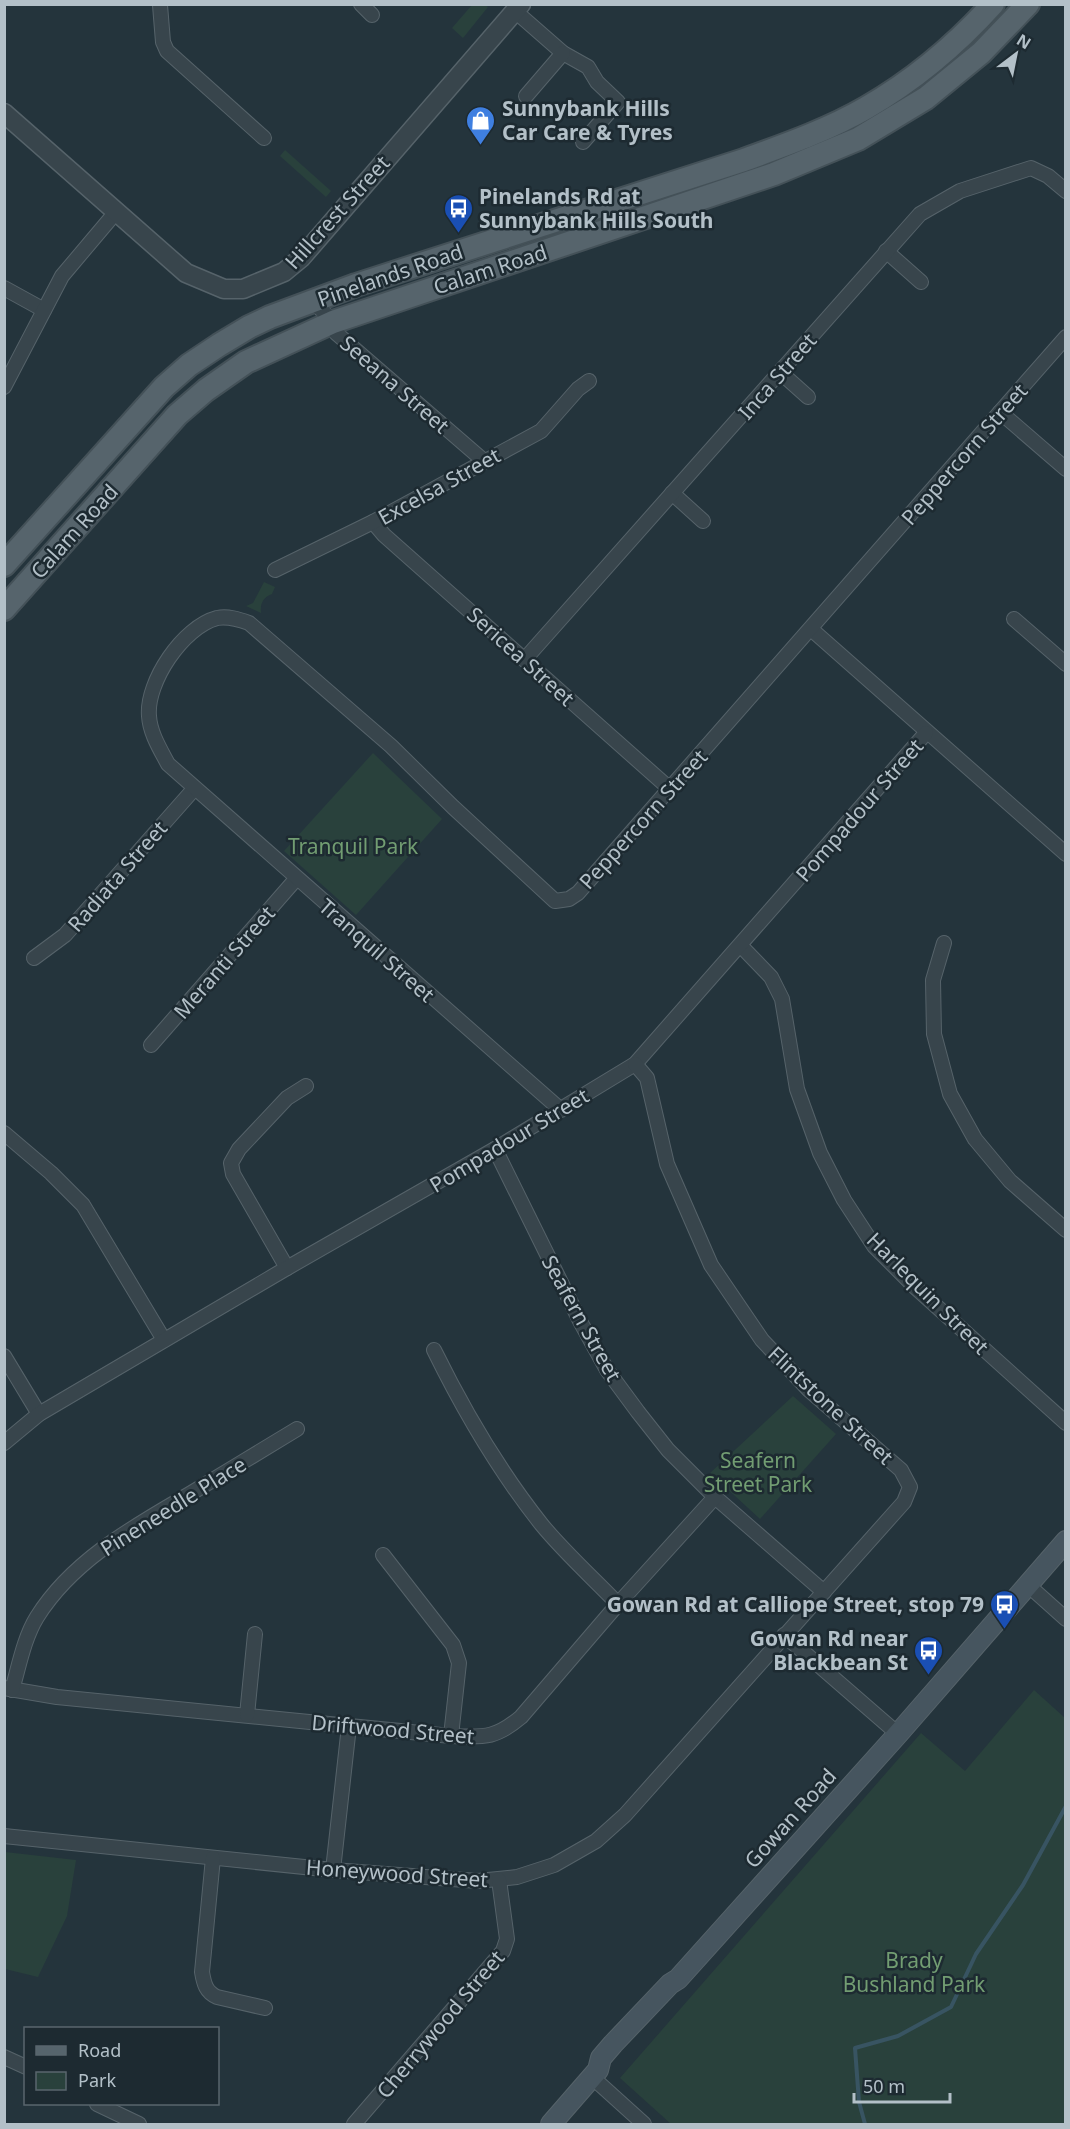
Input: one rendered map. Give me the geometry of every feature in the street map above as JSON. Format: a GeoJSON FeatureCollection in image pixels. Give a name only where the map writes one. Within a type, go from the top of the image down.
{"type":"FeatureCollection","features":[{"type":"Feature","properties":{"kind":"main road","name":"Pinelands Road"},"geometry":{"type":"LineString","coordinates":[[102,454],[156,395],[189,365],[249,327],[356,285],[732,164],[803,138],[864,110],[899,87],[940,55],[993,4]]}},
{"type":"Feature","properties":{"kind":"main road","name":"Calam Road"},"geometry":{"type":"LineString","coordinates":[[4,609],[177,415],[192,401],[246,362],[333,322],[774,174],[858,139],[926,98],[981,53],[1028,4]]}},
{"type":"Feature","properties":{"kind":"main road","name":"Calam Road"},"geometry":{"type":"LineString","coordinates":[[4,565],[102,454]]}},
{"type":"Feature","properties":{"kind":"main road","name":"Gowan Road"},"geometry":{"type":"LineString","coordinates":[[551,2124],[595,2074],[602,2058],[615,2042],[670,1984],[678,1979],[898,1734],[1065,1541]]}},
{"type":"Feature","properties":{"kind":"street"},"geometry":{"type":"LineString","coordinates":[[361,4],[372,15]]}},
{"type":"Feature","properties":{"kind":"street"},"geometry":{"type":"LineString","coordinates":[[159,5],[163,42],[167,51],[264,138]]}},
{"type":"Feature","properties":{"kind":"street"},"geometry":{"type":"LineString","coordinates":[[518,8],[563,53],[588,67],[597,82],[618,102],[583,142]]}},
{"type":"Feature","properties":{"kind":"street","name":"Hillcrest Street"},"geometry":{"type":"LineString","coordinates":[[4,113],[186,273],[224,289],[243,289],[284,272],[300,258],[518,8]]}},
{"type":"Feature","properties":{"kind":"street"},"geometry":{"type":"LineString","coordinates":[[526,96],[563,53]]}},
{"type":"Feature","properties":{"kind":"street","name":"Inca Street"},"geometry":{"type":"LineString","coordinates":[[525,659],[920,214],[960,191],[1031,168],[1048,176],[1065,191]]}},
{"type":"Feature","properties":{"kind":"street"},"geometry":{"type":"LineString","coordinates":[[4,387],[62,276],[116,212]]}},
{"type":"Feature","properties":{"kind":"street"},"geometry":{"type":"LineString","coordinates":[[886,251],[921,282]]}},
{"type":"Feature","properties":{"kind":"street"},"geometry":{"type":"LineString","coordinates":[[4,288],[44,310]]}},
{"type":"Feature","properties":{"kind":"street","name":"Seeana Street"},"geometry":{"type":"LineString","coordinates":[[313,302],[333,322],[336,333],[484,461]]}},
{"type":"Feature","properties":{"kind":"street","name":"Peppercorn Street"},"geometry":{"type":"LineString","coordinates":[[194,789],[168,764],[155,738],[149,717],[150,695],[156,679],[168,660],[193,631],[206,622],[219,618],[234,618],[249,623],[259,630],[391,746],[555,901],[569,899],[578,893],[670,789],[1065,338]]}},
{"type":"Feature","properties":{"kind":"street"},"geometry":{"type":"LineString","coordinates":[[780,372],[808,397]]}},
{"type":"Feature","properties":{"kind":"street","name":"Excelsa Street"},"geometry":{"type":"LineString","coordinates":[[275,570],[373,522],[541,431],[578,389],[589,381]]}},
{"type":"Feature","properties":{"kind":"street"},"geometry":{"type":"LineString","coordinates":[[1000,412],[1065,470]]}},
{"type":"Feature","properties":{"kind":"street"},"geometry":{"type":"LineString","coordinates":[[672,493],[703,521]]}},
{"type":"Feature","properties":{"kind":"street","name":"Sericea Street"},"geometry":{"type":"LineString","coordinates":[[373,522],[384,535],[670,789]]}},
{"type":"Feature","properties":{"kind":"street"},"geometry":{"type":"LineString","coordinates":[[1014,619],[1065,664]]}},
{"type":"Feature","properties":{"kind":"street"},"geometry":{"type":"LineString","coordinates":[[811,629],[1065,855]]}},
{"type":"Feature","properties":{"kind":"street","name":"Pompadour Street"},"geometry":{"type":"LineString","coordinates":[[4,1443],[39,1414],[495,1149],[635,1064],[926,733]]}},
{"type":"Feature","properties":{"kind":"street","name":"Tranquil Street"},"geometry":{"type":"LineString","coordinates":[[194,789],[561,1110]]}},
{"type":"Feature","properties":{"kind":"street","name":"Radiata Street"},"geometry":{"type":"LineString","coordinates":[[34,958],[65,935],[194,789]]}},
{"type":"Feature","properties":{"kind":"street","name":"Meranti Street"},"geometry":{"type":"LineString","coordinates":[[151,1045],[296,879]]}},
{"type":"Feature","properties":{"kind":"street"},"geometry":{"type":"LineString","coordinates":[[944,943],[933,980],[934,1034],[950,1094],[975,1139],[1010,1181],[1065,1230]]}},
{"type":"Feature","properties":{"kind":"street","name":"Harlequin Street"},"geometry":{"type":"LineString","coordinates":[[741,946],[771,977],[782,999],[797,1089],[820,1153],[844,1200],[874,1246],[915,1287],[1065,1423]]}},
{"type":"Feature","properties":{"kind":"street","name":"Flintstone Street"},"geometry":{"type":"LineString","coordinates":[[635,1064],[647,1078],[667,1164],[711,1265],[762,1340],[809,1390],[901,1470],[910,1487]]}},
{"type":"Feature","properties":{"kind":"street"},"geometry":{"type":"LineString","coordinates":[[287,1268],[233,1174],[231,1163],[239,1149],[287,1098],[306,1086]]}},
{"type":"Feature","properties":{"kind":"street"},"geometry":{"type":"LineString","coordinates":[[4,1133],[51,1173],[83,1205],[164,1340]]}},
{"type":"Feature","properties":{"kind":"street","name":"Seafern Street"},"geometry":{"type":"LineString","coordinates":[[495,1149],[581,1323],[607,1370],[668,1450],[715,1497],[824,1592]]}},
{"type":"Feature","properties":{"kind":"street"},"geometry":{"type":"LineString","coordinates":[[434,1350],[458,1399],[495,1460],[529,1507],[543,1525],[618,1604]]}},
{"type":"Feature","properties":{"kind":"street"},"geometry":{"type":"LineString","coordinates":[[4,1356],[39,1414]]}},
{"type":"Feature","properties":{"kind":"street","name":"Pineneedle Place"},"geometry":{"type":"LineString","coordinates":[[8,1689],[37,1617],[57,1591],[88,1560],[125,1532],[297,1429]]}},
{"type":"Feature","properties":{"kind":"street","name":"Honeywood Street"},"geometry":{"type":"LineString","coordinates":[[4,1836],[333,1870],[456,1880],[499,1880],[517,1877],[554,1865],[596,1841],[613,1827],[904,1502],[910,1487]]}},
{"type":"Feature","properties":{"kind":"street","name":"Driftwood Street"},"geometry":{"type":"LineString","coordinates":[[8,1689],[57,1697],[451,1736],[485,1737],[504,1731],[521,1717],[618,1604],[715,1497]]}},
{"type":"Feature","properties":{"kind":"street"},"geometry":{"type":"LineString","coordinates":[[383,1555],[453,1645],[459,1663],[451,1736]]}},
{"type":"Feature","properties":{"kind":"street"},"geometry":{"type":"LineString","coordinates":[[1028,1585],[1065,1619]]}},
{"type":"Feature","properties":{"kind":"street"},"geometry":{"type":"LineString","coordinates":[[247,1715],[255,1634]]}},
{"type":"Feature","properties":{"kind":"street"},"geometry":{"type":"LineString","coordinates":[[784,1635],[898,1734]]}},
{"type":"Feature","properties":{"kind":"street"},"geometry":{"type":"LineString","coordinates":[[333,1870],[349,1726]]}},
{"type":"Feature","properties":{"kind":"street"},"geometry":{"type":"LineString","coordinates":[[213,1858],[202,1972],[203,1982],[211,1994],[217,1997],[265,2008]]}},
{"type":"Feature","properties":{"kind":"street","name":"Cherrywood Street"},"geometry":{"type":"LineString","coordinates":[[354,2124],[503,1951],[507,1939],[499,1880]]}},
{"type":"Feature","properties":{"kind":"street"},"geometry":{"type":"LineString","coordinates":[[4,2057],[24,2066]]}},
{"type":"Feature","properties":{"kind":"street"},"geometry":{"type":"LineString","coordinates":[[595,2074],[644,2124]]}},
{"type":"Feature","properties":{"kind":"street"},"geometry":{"type":"LineString","coordinates":[[101,2105],[139,2124]]}},
{"type":"Feature","properties":{"kind":"green space"},"geometry":{"type":"Polygon","coordinates":[[[472,5],[488,7],[463,38],[452,28],[472,5]]]}},
{"type":"Feature","properties":{"kind":"green space"},"geometry":{"type":"Polygon","coordinates":[[[285,150],[331,191],[326,197],[280,156],[285,150]]]}},
{"type":"Feature","properties":{"kind":"green space"},"geometry":{"type":"Polygon","coordinates":[[[264,582],[275,587],[272,594],[263,601],[261,613],[246,606],[253,603],[264,582]]]}},
{"type":"Feature","properties":{"kind":"green space","name":"Tranquil Park"},"geometry":{"type":"Polygon","coordinates":[[[373,753],[442,819],[356,915],[284,851],[373,753]]]}},
{"type":"Feature","properties":{"kind":"green space","name":"Seafern Street Park"},"geometry":{"type":"Polygon","coordinates":[[[793,1396],[836,1434],[760,1519],[710,1473],[793,1396]]]}},
{"type":"Feature","properties":{"kind":"green space","name":"Brady Bushland Park"},"geometry":{"type":"Polygon","coordinates":[[[1034,1690],[1065,1718],[1065,2124],[671,2124],[620,2078],[921,1733],[965,1771],[1034,1690]]]}},
{"type":"Feature","properties":{"kind":"green space"},"geometry":{"type":"Polygon","coordinates":[[[5,1852],[76,1860],[67,1916],[38,1977],[5,1969],[5,1852]]]}},
{"type":"Feature","properties":{"kind":"waterway"},"geometry":{"type":"LineString","coordinates":[[865,2124],[859,2102],[855,2048],[898,2036],[951,2007],[976,1954],[1023,1885],[1066,1806]]}},
{"type":"Feature","properties":{"kind":"place","name":"Sunnybank Hills Car Care & Tyres"},"geometry":{"type":"Point","coordinates":[481,146]}},
{"type":"Feature","properties":{"kind":"place","name":"Pinelands Rd at Sunnybank Hills South"},"geometry":{"type":"Point","coordinates":[458,234]}},
{"type":"Feature","properties":{"kind":"place","name":"Gowan Rd at Calliope Street, stop 79"},"geometry":{"type":"Point","coordinates":[1005,1630]}},
{"type":"Feature","properties":{"kind":"place","name":"Gowan Rd near Blackbean St"},"geometry":{"type":"Point","coordinates":[929,1676]}}]}
